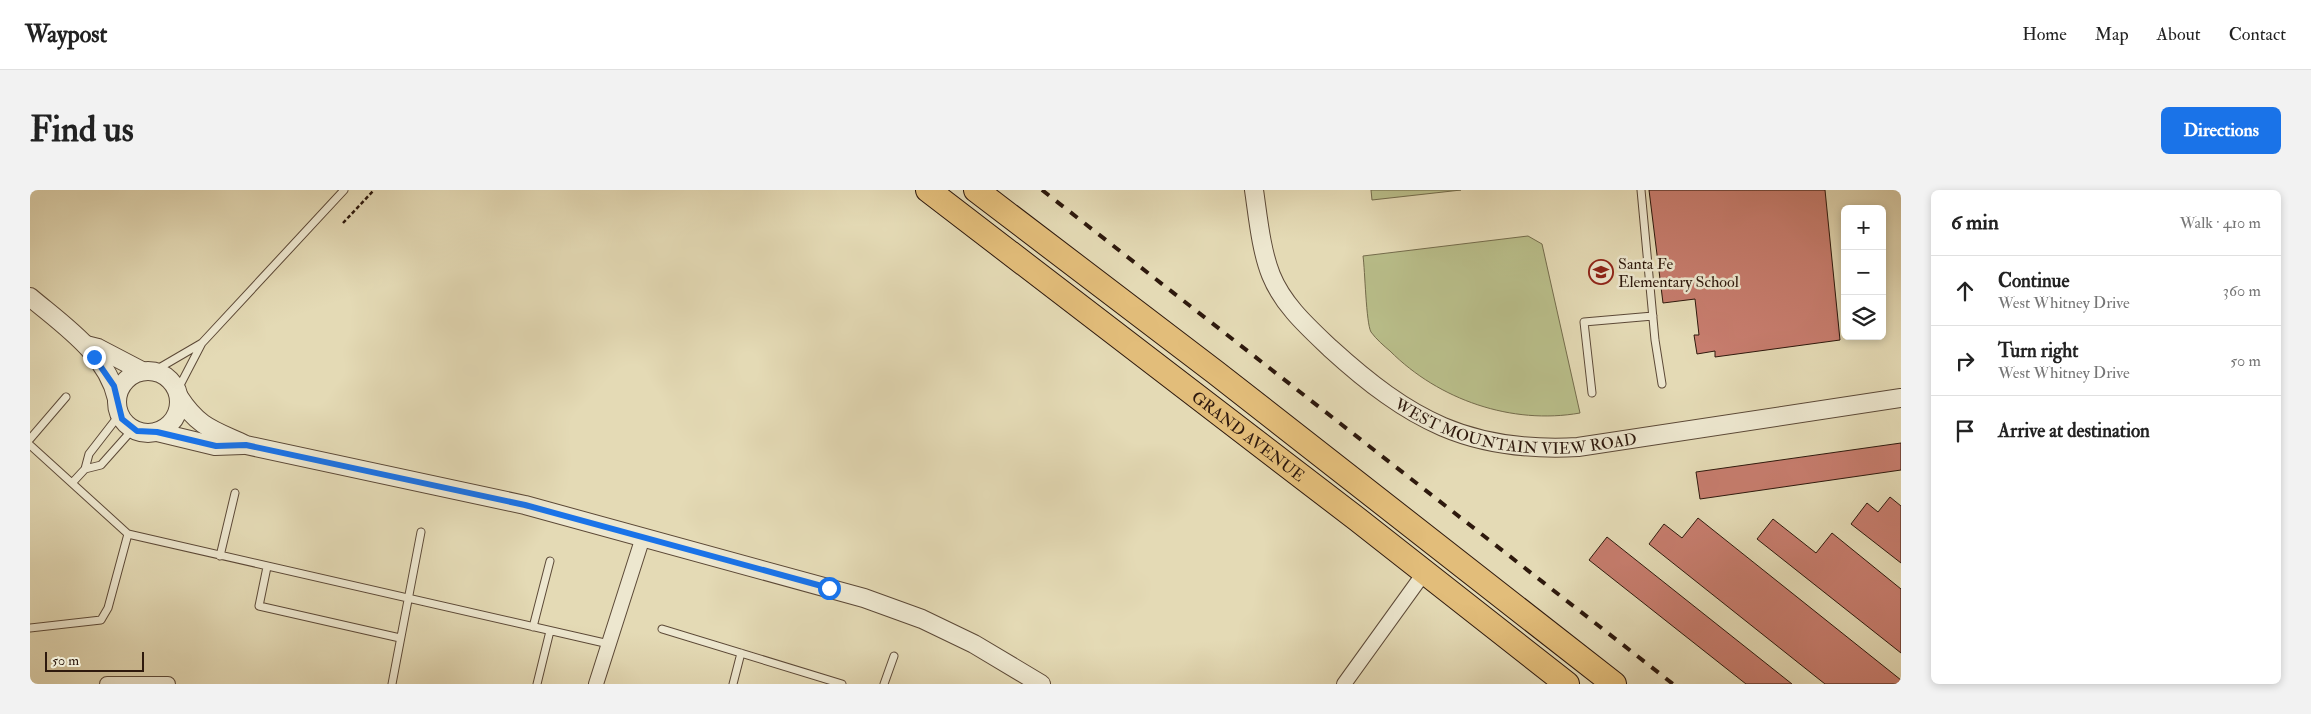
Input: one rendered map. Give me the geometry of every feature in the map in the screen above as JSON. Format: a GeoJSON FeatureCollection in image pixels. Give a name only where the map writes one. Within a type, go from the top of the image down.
{"type":"FeatureCollection","features":[{"type":"Feature","properties":{"kind":"highway","name":"GRAND AVENUE"},"geometry":{"type":"LineString","coordinates":[[928,190],[1357,519],[1567,684]]}},
{"type":"Feature","properties":{"kind":"highway","name":"GRAND AVENUE"},"geometry":{"type":"LineString","coordinates":[[976,190],[1215,372],[1614,684]]}},
{"type":"Feature","properties":{"kind":"street","name":"WEST MOUNTAIN VIEW ROAD"},"geometry":{"type":"LineString","coordinates":[[1254,191],[1270,274],[1282,296],[1298,316],[1346,362],[1408,409],[1447,430],[1493,444],[1539,449],[1578,446],[1901,398]]}},
{"type":"Feature","properties":{"kind":"street"},"geometry":{"type":"LineString","coordinates":[[30,297],[86,345],[110,379],[118,407],[133,428],[147,433],[157,432],[216,446],[246,445]]}},
{"type":"Feature","properties":{"kind":"street"},"geometry":{"type":"LineString","coordinates":[[86,345],[98,348],[172,382],[197,421],[207,428],[246,445],[525,505],[895,609],[974,644],[1040,684]]}},
{"type":"Feature","properties":{"kind":"street"},"geometry":{"type":"LineString","coordinates":[[118,407],[118,392],[128,378],[148,371]]}},
{"type":"Feature","properties":{"kind":"street"},"geometry":{"type":"LineString","coordinates":[[157,432],[172,422],[179,406],[178,394]]}},
{"type":"Feature","properties":{"kind":"street"},"geometry":{"type":"LineString","coordinates":[[596,684],[643,538]]}},
{"type":"Feature","properties":{"kind":"street"},"geometry":{"type":"LineString","coordinates":[[1344,684],[1424,573]]}},
{"type":"Feature","properties":{"kind":"street"},"geometry":{"type":"LineString","coordinates":[[107,684],[168,684]]}},
{"type":"Feature","properties":{"kind":"lane"},"geometry":{"type":"LineString","coordinates":[[178,394],[202,343],[344,190]]}},
{"type":"Feature","properties":{"kind":"lane"},"geometry":{"type":"LineString","coordinates":[[1641,190],[1653,316],[1662,384]]}},
{"type":"Feature","properties":{"kind":"lane"},"geometry":{"type":"LineString","coordinates":[[1592,392],[1584,322],[1653,316]]}},
{"type":"Feature","properties":{"kind":"lane"},"geometry":{"type":"LineString","coordinates":[[148,371],[202,343]]}},
{"type":"Feature","properties":{"kind":"lane"},"geometry":{"type":"LineString","coordinates":[[30,439],[66,398]]}},
{"type":"Feature","properties":{"kind":"lane"},"geometry":{"type":"LineString","coordinates":[[72,482],[85,469],[89,454],[118,407]]}},
{"type":"Feature","properties":{"kind":"lane"},"geometry":{"type":"LineString","coordinates":[[85,469],[102,465],[133,428]]}},
{"type":"Feature","properties":{"kind":"lane"},"geometry":{"type":"LineString","coordinates":[[30,445],[128,534],[609,644]]}},
{"type":"Feature","properties":{"kind":"lane"},"geometry":{"type":"LineString","coordinates":[[220,556],[235,493]]}},
{"type":"Feature","properties":{"kind":"lane"},"geometry":{"type":"LineString","coordinates":[[392,684],[421,532]]}},
{"type":"Feature","properties":{"kind":"lane"},"geometry":{"type":"LineString","coordinates":[[30,628],[101,620],[108,608],[128,534]]}},
{"type":"Feature","properties":{"kind":"lane"},"geometry":{"type":"LineString","coordinates":[[533,627],[550,561]]}},
{"type":"Feature","properties":{"kind":"lane"},"geometry":{"type":"LineString","coordinates":[[267,567],[259,606],[400,638]]}},
{"type":"Feature","properties":{"kind":"lane"},"geometry":{"type":"LineString","coordinates":[[662,629],[842,684]]}},
{"type":"Feature","properties":{"kind":"lane"},"geometry":{"type":"LineString","coordinates":[[538,684],[550,631]]}},
{"type":"Feature","properties":{"kind":"lane"},"geometry":{"type":"LineString","coordinates":[[733,684],[741,653]]}},
{"type":"Feature","properties":{"kind":"lane"},"geometry":{"type":"LineString","coordinates":[[884,684],[894,656]]}},
{"type":"Feature","properties":{"kind":"path"},"geometry":{"type":"LineString","coordinates":[[343,223],[374,190]]}},
{"type":"Feature","properties":{"kind":"green space"},"geometry":{"type":"Polygon","coordinates":[[[1371,190],[1461,190],[1372,200],[1371,190]]]}},
{"type":"Feature","properties":{"kind":"green space"},"geometry":{"type":"Polygon","coordinates":[[[1528,236],[1542,244],[1580,413],[1554,416],[1529,415],[1503,412],[1478,405],[1431,383],[1409,368],[1378,340],[1369,327],[1363,256],[1528,236]]]}},
{"type":"Feature","properties":{"kind":"building"},"geometry":{"type":"Polygon","coordinates":[[[1649,190],[1825,190],[1840,340],[1715,357],[1715,351],[1697,354],[1694,335],[1699,335],[1695,299],[1663,303],[1649,190]]]}},
{"type":"Feature","properties":{"kind":"building"},"geometry":{"type":"Polygon","coordinates":[[[1901,443],[1901,470],[1700,499],[1696,472],[1901,443]]]}},
{"type":"Feature","properties":{"kind":"building"},"geometry":{"type":"Polygon","coordinates":[[[1890,497],[1901,506],[1901,563],[1851,524],[1867,503],[1878,512],[1890,497]]]}},
{"type":"Feature","properties":{"kind":"building"},"geometry":{"type":"Polygon","coordinates":[[[1698,518],[1901,680],[1901,684],[1825,684],[1649,544],[1664,524],[1682,538],[1698,518]]]}},
{"type":"Feature","properties":{"kind":"building"},"geometry":{"type":"Polygon","coordinates":[[[1773,519],[1816,553],[1832,533],[1901,589],[1901,653],[1757,539],[1773,519]]]}},
{"type":"Feature","properties":{"kind":"building"},"geometry":{"type":"Polygon","coordinates":[[[1607,537],[1792,684],[1746,684],[1589,560],[1607,537]]]}},
{"type":"Feature","properties":{"kind":"railway"},"geometry":{"type":"LineString","coordinates":[[1042,190],[1673,684]]}},
{"type":"Feature","properties":{"kind":"place","name":"Santa Fe Elementary School"},"geometry":{"type":"Point","coordinates":[1601,272]}},
{"type":"Feature","properties":{"kind":"route"},"geometry":{"type":"LineString","coordinates":[[94,357],[114,386],[118,409],[122,419],[128,426],[137,431],[157,432],[216,446],[246,445],[424,482],[525,505],[829,588]]}}]}
